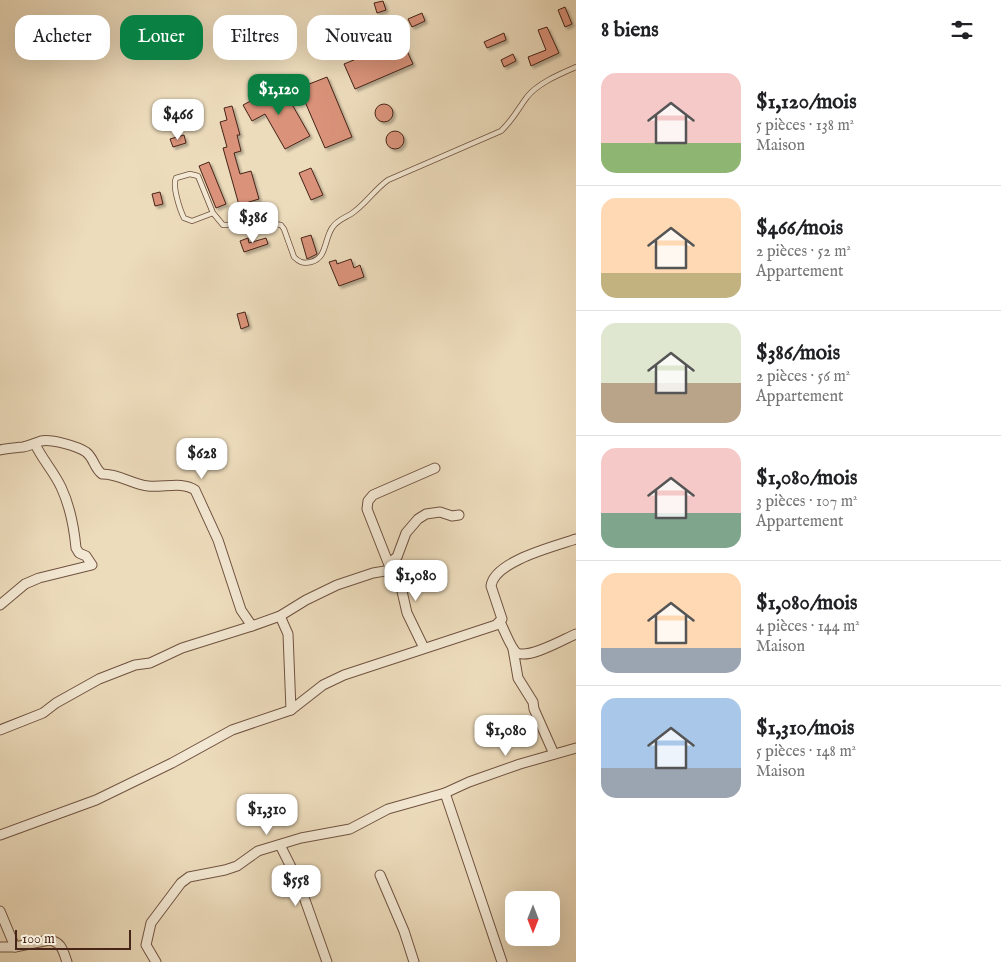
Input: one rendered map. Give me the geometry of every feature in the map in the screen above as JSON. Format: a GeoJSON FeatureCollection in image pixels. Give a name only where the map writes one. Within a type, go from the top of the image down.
{"type":"FeatureCollection","features":[{"type":"Feature","properties":{"kind":"street"},"geometry":{"type":"LineString","coordinates":[[0,450],[25,447],[43,441],[58,442],[85,452],[92,458],[94,465],[102,474],[113,474],[148,486],[190,486],[195,490],[218,540],[241,610],[252,626]]}},
{"type":"Feature","properties":{"kind":"street"},"geometry":{"type":"LineString","coordinates":[[0,605],[25,584],[39,578],[92,565],[86,556],[78,553],[72,517],[61,488],[40,456],[35,444]]}},
{"type":"Feature","properties":{"kind":"street"},"geometry":{"type":"LineString","coordinates":[[424,648],[407,613],[401,587],[390,567],[367,509],[368,501],[373,495],[435,468]]}},
{"type":"Feature","properties":{"kind":"street"},"geometry":{"type":"LineString","coordinates":[[0,730],[43,713],[99,679],[135,665],[150,663],[182,648],[280,616],[306,600],[337,585],[390,567],[397,557],[406,533],[418,519],[426,514],[440,512],[452,516],[460,515]]}},
{"type":"Feature","properties":{"kind":"street"},"geometry":{"type":"LineString","coordinates":[[554,754],[534,709],[533,702],[518,678],[513,649],[500,622],[502,614],[491,586],[495,578],[507,566],[520,558],[576,539]]}},
{"type":"Feature","properties":{"kind":"street"},"geometry":{"type":"LineString","coordinates":[[280,616],[288,634],[291,710]]}},
{"type":"Feature","properties":{"kind":"street"},"geometry":{"type":"LineString","coordinates":[[0,835],[96,800],[172,763],[232,730],[291,710],[323,685],[344,675],[500,622]]}},
{"type":"Feature","properties":{"kind":"street"},"geometry":{"type":"LineString","coordinates":[[513,649],[518,653],[532,653],[576,634]]}},
{"type":"Feature","properties":{"kind":"street"},"geometry":{"type":"LineString","coordinates":[[156,962],[146,945],[151,924],[181,883],[196,875],[237,866],[258,851],[300,838],[350,829],[388,809],[445,793],[469,782],[576,748]]}},
{"type":"Feature","properties":{"kind":"street"},"geometry":{"type":"LineString","coordinates":[[445,793],[502,962]]}},
{"type":"Feature","properties":{"kind":"street"},"geometry":{"type":"LineString","coordinates":[[280,845],[302,891],[327,962]]}},
{"type":"Feature","properties":{"kind":"street"},"geometry":{"type":"LineString","coordinates":[[380,875],[404,931],[414,962]]}},
{"type":"Feature","properties":{"kind":"street"},"geometry":{"type":"LineString","coordinates":[[0,911],[16,948]]}},
{"type":"Feature","properties":{"kind":"street"},"geometry":{"type":"LineString","coordinates":[[0,946],[16,948],[49,940],[55,941],[62,946],[67,962]]}},
{"type":"Feature","properties":{"kind":"lane"},"geometry":{"type":"LineString","coordinates":[[213,213],[192,221],[184,218],[174,183],[176,178],[190,174],[198,176],[213,213],[223,225],[280,225],[288,238],[294,257],[300,262],[316,261],[322,255],[332,227],[359,208],[379,186],[388,180],[501,131],[510,123],[528,95],[541,85],[576,67]]}},
{"type":"Feature","properties":{"kind":"building"},"geometry":{"type":"Polygon","coordinates":[[[383,1],[386,10],[377,13],[374,3],[383,1]]]}},
{"type":"Feature","properties":{"kind":"building"},"geometry":{"type":"Polygon","coordinates":[[[565,7],[572,24],[565,27],[558,10],[565,7]]]}},
{"type":"Feature","properties":{"kind":"building"},"geometry":{"type":"Polygon","coordinates":[[[422,13],[425,21],[412,27],[410,18],[422,13]]]}},
{"type":"Feature","properties":{"kind":"building"},"geometry":{"type":"Polygon","coordinates":[[[547,27],[559,53],[531,66],[528,57],[546,50],[538,30],[547,27]]]}},
{"type":"Feature","properties":{"kind":"building"},"geometry":{"type":"Polygon","coordinates":[[[504,33],[506,40],[487,48],[484,42],[504,33]]]}},
{"type":"Feature","properties":{"kind":"building"},"geometry":{"type":"Polygon","coordinates":[[[513,54],[516,61],[504,67],[501,60],[513,54]]]}},
{"type":"Feature","properties":{"kind":"building"},"geometry":{"type":"Polygon","coordinates":[[[410,57],[413,64],[355,89],[344,64],[354,60],[410,60],[410,57]]]}},
{"type":"Feature","properties":{"kind":"building"},"geometry":{"type":"Polygon","coordinates":[[[327,77],[352,137],[325,148],[299,88],[327,77]]]}},
{"type":"Feature","properties":{"kind":"building"},"geometry":{"type":"Polygon","coordinates":[[[281,85],[310,136],[285,149],[265,114],[252,121],[243,105],[281,85]]]}},
{"type":"Feature","properties":{"kind":"building"},"geometry":{"type":"Polygon","coordinates":[[[384,104],[390,107],[393,113],[390,119],[384,122],[378,119],[375,113],[378,107],[384,104]]]}},
{"type":"Feature","properties":{"kind":"building"},"geometry":{"type":"Polygon","coordinates":[[[232,106],[240,135],[237,135],[241,151],[234,153],[240,174],[251,171],[259,199],[239,205],[223,148],[227,147],[220,122],[227,120],[224,108],[232,106]]]}},
{"type":"Feature","properties":{"kind":"building"},"geometry":{"type":"Polygon","coordinates":[[[395,131],[401,134],[404,140],[401,146],[395,149],[389,146],[386,140],[389,134],[395,131]]]}},
{"type":"Feature","properties":{"kind":"building"},"geometry":{"type":"Polygon","coordinates":[[[184,135],[186,143],[173,147],[170,139],[184,135]]]}},
{"type":"Feature","properties":{"kind":"building"},"geometry":{"type":"Polygon","coordinates":[[[209,162],[226,204],[216,208],[199,166],[209,162]]]}},
{"type":"Feature","properties":{"kind":"building"},"geometry":{"type":"Polygon","coordinates":[[[311,168],[323,195],[311,200],[299,173],[311,168]]]}},
{"type":"Feature","properties":{"kind":"building"},"geometry":{"type":"Polygon","coordinates":[[[160,192],[163,204],[155,206],[152,194],[160,192]]]}},
{"type":"Feature","properties":{"kind":"building"},"geometry":{"type":"Polygon","coordinates":[[[311,235],[317,254],[307,259],[301,238],[311,235]]]}},
{"type":"Feature","properties":{"kind":"building"},"geometry":{"type":"Polygon","coordinates":[[[248,238],[249,243],[266,238],[268,244],[244,252],[240,241],[248,238]]]}},
{"type":"Feature","properties":{"kind":"building"},"geometry":{"type":"Polygon","coordinates":[[[351,259],[354,268],[360,265],[364,277],[339,286],[329,262],[336,260],[337,264],[351,259]]]}},
{"type":"Feature","properties":{"kind":"building"},"geometry":{"type":"Polygon","coordinates":[[[245,312],[249,326],[241,329],[237,314],[245,312]]]}}]}
